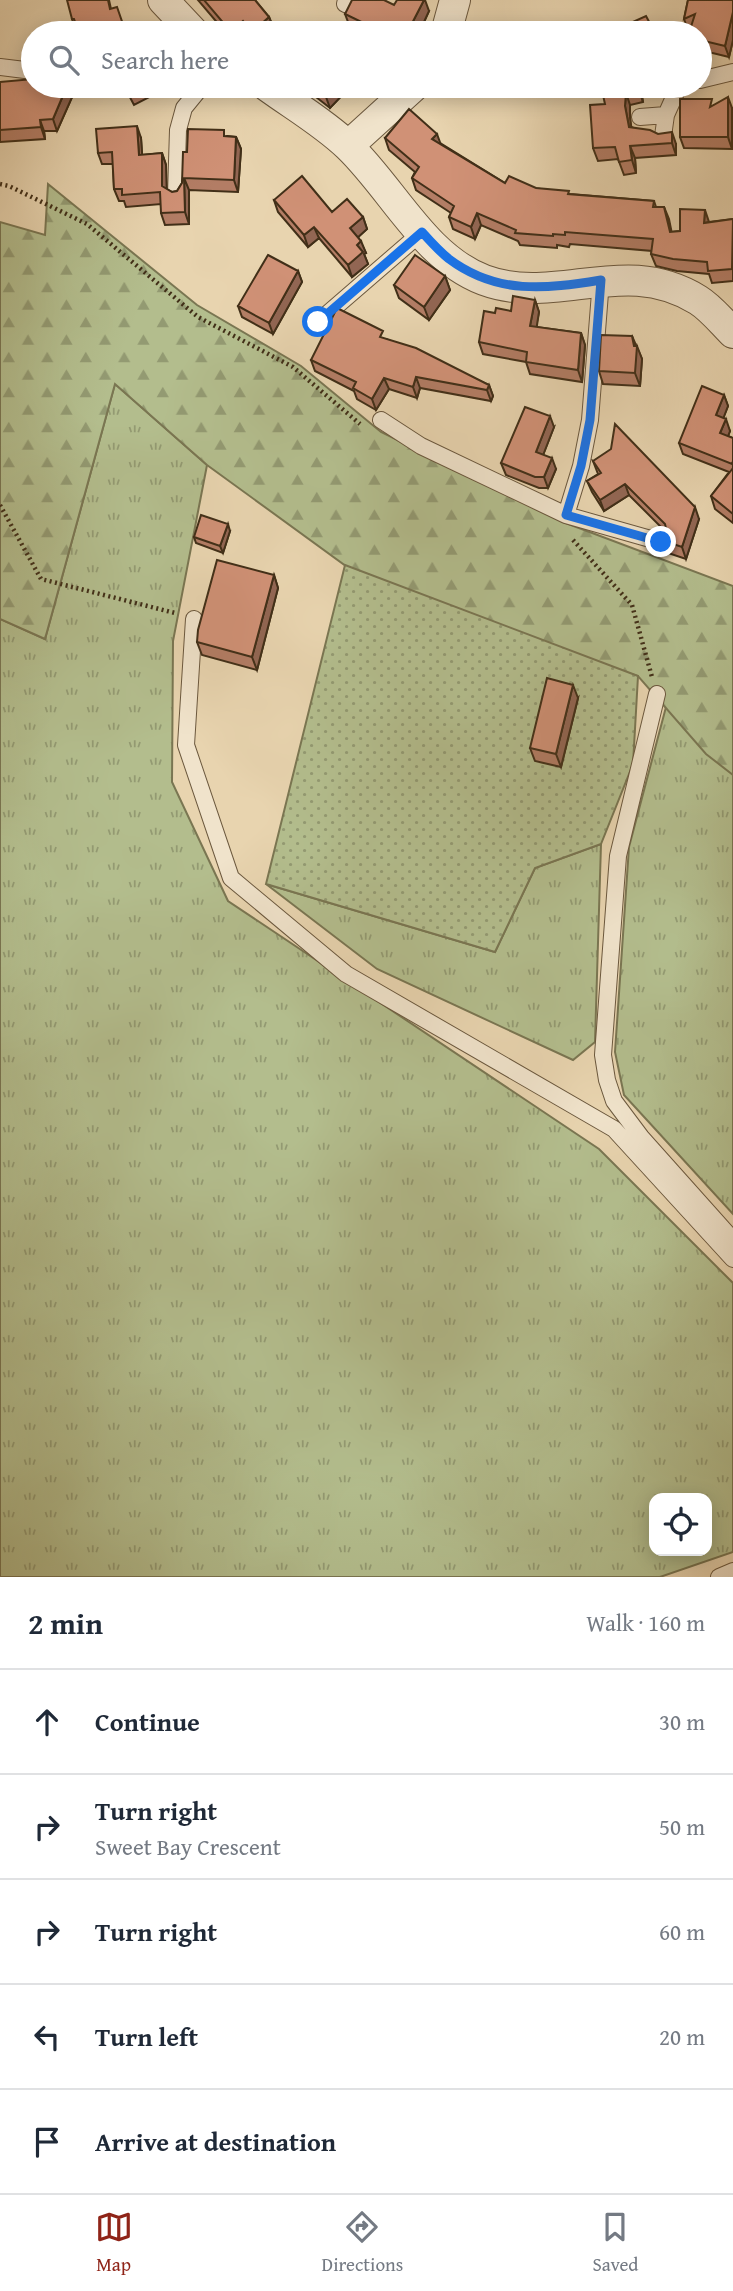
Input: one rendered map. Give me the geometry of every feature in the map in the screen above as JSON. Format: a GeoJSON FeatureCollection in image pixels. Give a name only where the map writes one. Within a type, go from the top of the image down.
{"type":"FeatureCollection","features":[{"type":"Feature","properties":{"kind":"street"},"geometry":{"type":"LineString","coordinates":[[163,0],[183,21]]}},
{"type":"Feature","properties":{"kind":"street"},"geometry":{"type":"LineString","coordinates":[[449,21],[455,0]]}},
{"type":"Feature","properties":{"kind":"street"},"geometry":{"type":"LineString","coordinates":[[283,98],[348,146],[448,259],[484,280],[545,288],[601,280],[633,279],[657,283],[700,301],[733,333]]}},
{"type":"Feature","properties":{"kind":"street"},"geometry":{"type":"LineString","coordinates":[[348,146],[401,98]]}},
{"type":"Feature","properties":{"kind":"lane"},"geometry":{"type":"LineString","coordinates":[[0,67],[21,70]]}},
{"type":"Feature","properties":{"kind":"lane"},"geometry":{"type":"LineString","coordinates":[[712,77],[733,72]]}},
{"type":"Feature","properties":{"kind":"lane"},"geometry":{"type":"LineString","coordinates":[[176,194],[178,130],[184,108],[192,98]]}},
{"type":"Feature","properties":{"kind":"lane"},"geometry":{"type":"LineString","coordinates":[[663,136],[666,115],[674,98]]}},
{"type":"Feature","properties":{"kind":"lane"},"geometry":{"type":"LineString","coordinates":[[640,117],[666,115]]}},
{"type":"Feature","properties":{"kind":"lane"},"geometry":{"type":"LineString","coordinates":[[318,322],[422,232]]}},
{"type":"Feature","properties":{"kind":"lane"},"geometry":{"type":"LineString","coordinates":[[566,515],[581,466],[590,420],[601,280]]}},
{"type":"Feature","properties":{"kind":"lane"},"geometry":{"type":"LineString","coordinates":[[374,425],[566,515],[661,542]]}},
{"type":"Feature","properties":{"kind":"lane"},"geometry":{"type":"LineString","coordinates":[[194,619],[186,745],[231,878],[346,974],[614,1129],[733,1259]]}},
{"type":"Feature","properties":{"kind":"lane"},"geometry":{"type":"LineString","coordinates":[[657,694],[618,856],[603,1055],[614,1101],[640,1137],[733,1240]]}},
{"type":"Feature","properties":{"kind":"lane"},"geometry":{"type":"LineString","coordinates":[[719,1577],[733,1571]]}},
{"type":"Feature","properties":{"kind":"path"},"geometry":{"type":"LineString","coordinates":[[0,184],[87,224],[198,317],[293,367],[374,425]]}},
{"type":"Feature","properties":{"kind":"path"},"geometry":{"type":"LineString","coordinates":[[0,505],[41,579],[194,619]]}},
{"type":"Feature","properties":{"kind":"path"},"geometry":{"type":"LineString","coordinates":[[568,534],[632,605],[657,694]]}},
{"type":"Feature","properties":{"kind":"green space"},"geometry":{"type":"Polygon","coordinates":[[[48,184],[197,305],[301,366],[381,432],[563,522],[733,586],[733,775],[706,754],[638,676],[383,593],[207,465],[115,384],[45,639],[0,619],[0,222],[45,235],[48,184]]]}},
{"type":"Feature","properties":{"kind":"green space"},"geometry":{"type":"Polygon","coordinates":[[[115,384],[207,465],[173,641],[172,782],[228,901],[599,1149],[733,1283],[733,1552],[660,1577],[0,1577],[0,619],[45,639],[115,384]]]}},
{"type":"Feature","properties":{"kind":"green space"},"geometry":{"type":"Polygon","coordinates":[[[345,565],[638,676],[633,764],[601,844],[535,868],[495,952],[266,884],[345,565]]]}},
{"type":"Feature","properties":{"kind":"green space"},"geometry":{"type":"Polygon","coordinates":[[[666,707],[733,763],[733,1214],[624,1095],[615,1052],[629,847],[666,707]]]}},
{"type":"Feature","properties":{"kind":"green space"},"geometry":{"type":"Polygon","coordinates":[[[601,844],[595,1042],[573,1060],[377,969],[266,884],[495,952],[535,868],[601,844]]]}},
{"type":"Feature","properties":{"kind":"building"},"geometry":{"type":"Polygon","coordinates":[[[67,0],[108,0],[110,9],[117,7],[122,21],[75,21],[67,0]]]}},
{"type":"Feature","properties":{"kind":"building"},"geometry":{"type":"Polygon","coordinates":[[[204,0],[255,0],[269,17],[264,21],[222,21],[204,0]]]}},
{"type":"Feature","properties":{"kind":"building"},"geometry":{"type":"Polygon","coordinates":[[[352,0],[384,0],[394,5],[397,0],[424,0],[413,21],[359,21],[345,14],[352,0]]]}},
{"type":"Feature","properties":{"kind":"building"},"geometry":{"type":"Polygon","coordinates":[[[688,0],[733,0],[725,46],[712,43],[712,21],[693,21],[695,14],[684,19],[688,0]]]}},
{"type":"Feature","properties":{"kind":"building"},"geometry":{"type":"Polygon","coordinates":[[[646,16],[649,21],[635,21],[646,16]]]}},
{"type":"Feature","properties":{"kind":"building"},"geometry":{"type":"Polygon","coordinates":[[[21,80],[21,98],[62,98],[53,119],[40,120],[41,127],[0,130],[0,82],[21,80]]]}},
{"type":"Feature","properties":{"kind":"building"},"geometry":{"type":"Polygon","coordinates":[[[728,97],[728,137],[680,137],[680,99],[712,99],[710,107],[728,97]]]}},
{"type":"Feature","properties":{"kind":"building"},"geometry":{"type":"Polygon","coordinates":[[[604,98],[626,98],[629,127],[658,134],[672,132],[672,143],[630,146],[632,160],[619,162],[615,147],[593,148],[590,105],[605,104],[604,98]]]}},
{"type":"Feature","properties":{"kind":"building"},"geometry":{"type":"Polygon","coordinates":[[[409,109],[437,134],[432,139],[505,183],[509,176],[536,188],[569,191],[568,194],[654,201],[653,207],[664,207],[670,232],[680,231],[680,209],[705,210],[704,223],[733,219],[732,269],[708,271],[707,262],[651,254],[653,239],[565,232],[565,235],[553,236],[515,233],[516,230],[477,213],[471,227],[449,217],[454,206],[412,178],[419,167],[385,138],[409,109]]]}},
{"type":"Feature","properties":{"kind":"building"},"geometry":{"type":"Polygon","coordinates":[[[137,126],[139,155],[162,153],[162,186],[172,192],[177,191],[182,183],[183,152],[187,152],[188,129],[224,130],[224,136],[236,137],[234,180],[184,178],[185,212],[161,213],[160,192],[122,195],[122,189],[114,189],[112,152],[98,153],[96,129],[137,126]]]}},
{"type":"Feature","properties":{"kind":"building"},"geometry":{"type":"Polygon","coordinates":[[[302,176],[332,212],[347,199],[363,217],[350,228],[361,241],[357,245],[363,252],[348,265],[314,227],[304,235],[274,200],[302,176]]]}},
{"type":"Feature","properties":{"kind":"building"},"geometry":{"type":"Polygon","coordinates":[[[268,255],[298,271],[269,323],[238,306],[268,255]]]}},
{"type":"Feature","properties":{"kind":"building"},"geometry":{"type":"Polygon","coordinates":[[[415,255],[445,276],[424,307],[394,285],[415,255]]]}},
{"type":"Feature","properties":{"kind":"building"},"geometry":{"type":"Polygon","coordinates":[[[513,296],[535,300],[530,326],[581,333],[578,370],[526,362],[527,352],[479,342],[484,311],[495,313],[496,308],[511,311],[513,296]]]}},
{"type":"Feature","properties":{"kind":"building"},"geometry":{"type":"Polygon","coordinates":[[[337,308],[383,331],[380,337],[416,348],[489,385],[487,390],[416,377],[413,387],[384,378],[372,399],[353,388],[356,382],[311,360],[337,308]]]}},
{"type":"Feature","properties":{"kind":"building"},"geometry":{"type":"Polygon","coordinates":[[[601,335],[632,336],[634,346],[637,346],[635,373],[599,371],[601,335]]]}},
{"type":"Feature","properties":{"kind":"building"},"geometry":{"type":"Polygon","coordinates":[[[702,386],[724,395],[716,415],[726,419],[720,433],[733,438],[732,464],[679,443],[702,386]]]}},
{"type":"Feature","properties":{"kind":"building"},"geometry":{"type":"Polygon","coordinates":[[[525,407],[550,416],[536,452],[552,458],[544,477],[535,477],[501,463],[525,407]]]}},
{"type":"Feature","properties":{"kind":"building"},"geometry":{"type":"Polygon","coordinates":[[[615,424],[695,507],[682,547],[661,540],[667,533],[665,524],[625,484],[600,500],[587,481],[601,473],[593,461],[611,449],[615,424]]]}},
{"type":"Feature","properties":{"kind":"building"},"geometry":{"type":"Polygon","coordinates":[[[733,468],[733,514],[711,496],[733,468]]]}},
{"type":"Feature","properties":{"kind":"building"},"geometry":{"type":"Polygon","coordinates":[[[201,515],[228,524],[220,546],[194,537],[201,515]]]}},
{"type":"Feature","properties":{"kind":"building"},"geometry":{"type":"Polygon","coordinates":[[[217,560],[274,575],[252,657],[197,642],[217,560]]]}},
{"type":"Feature","properties":{"kind":"building"},"geometry":{"type":"Polygon","coordinates":[[[547,678],[573,685],[556,754],[530,748],[547,678]]]}},
{"type":"Feature","properties":{"kind":"route"},"geometry":{"type":"LineString","coordinates":[[318,322],[422,232],[448,259],[484,280],[545,288],[601,280],[590,420],[581,466],[566,515],[661,542]]}}]}
